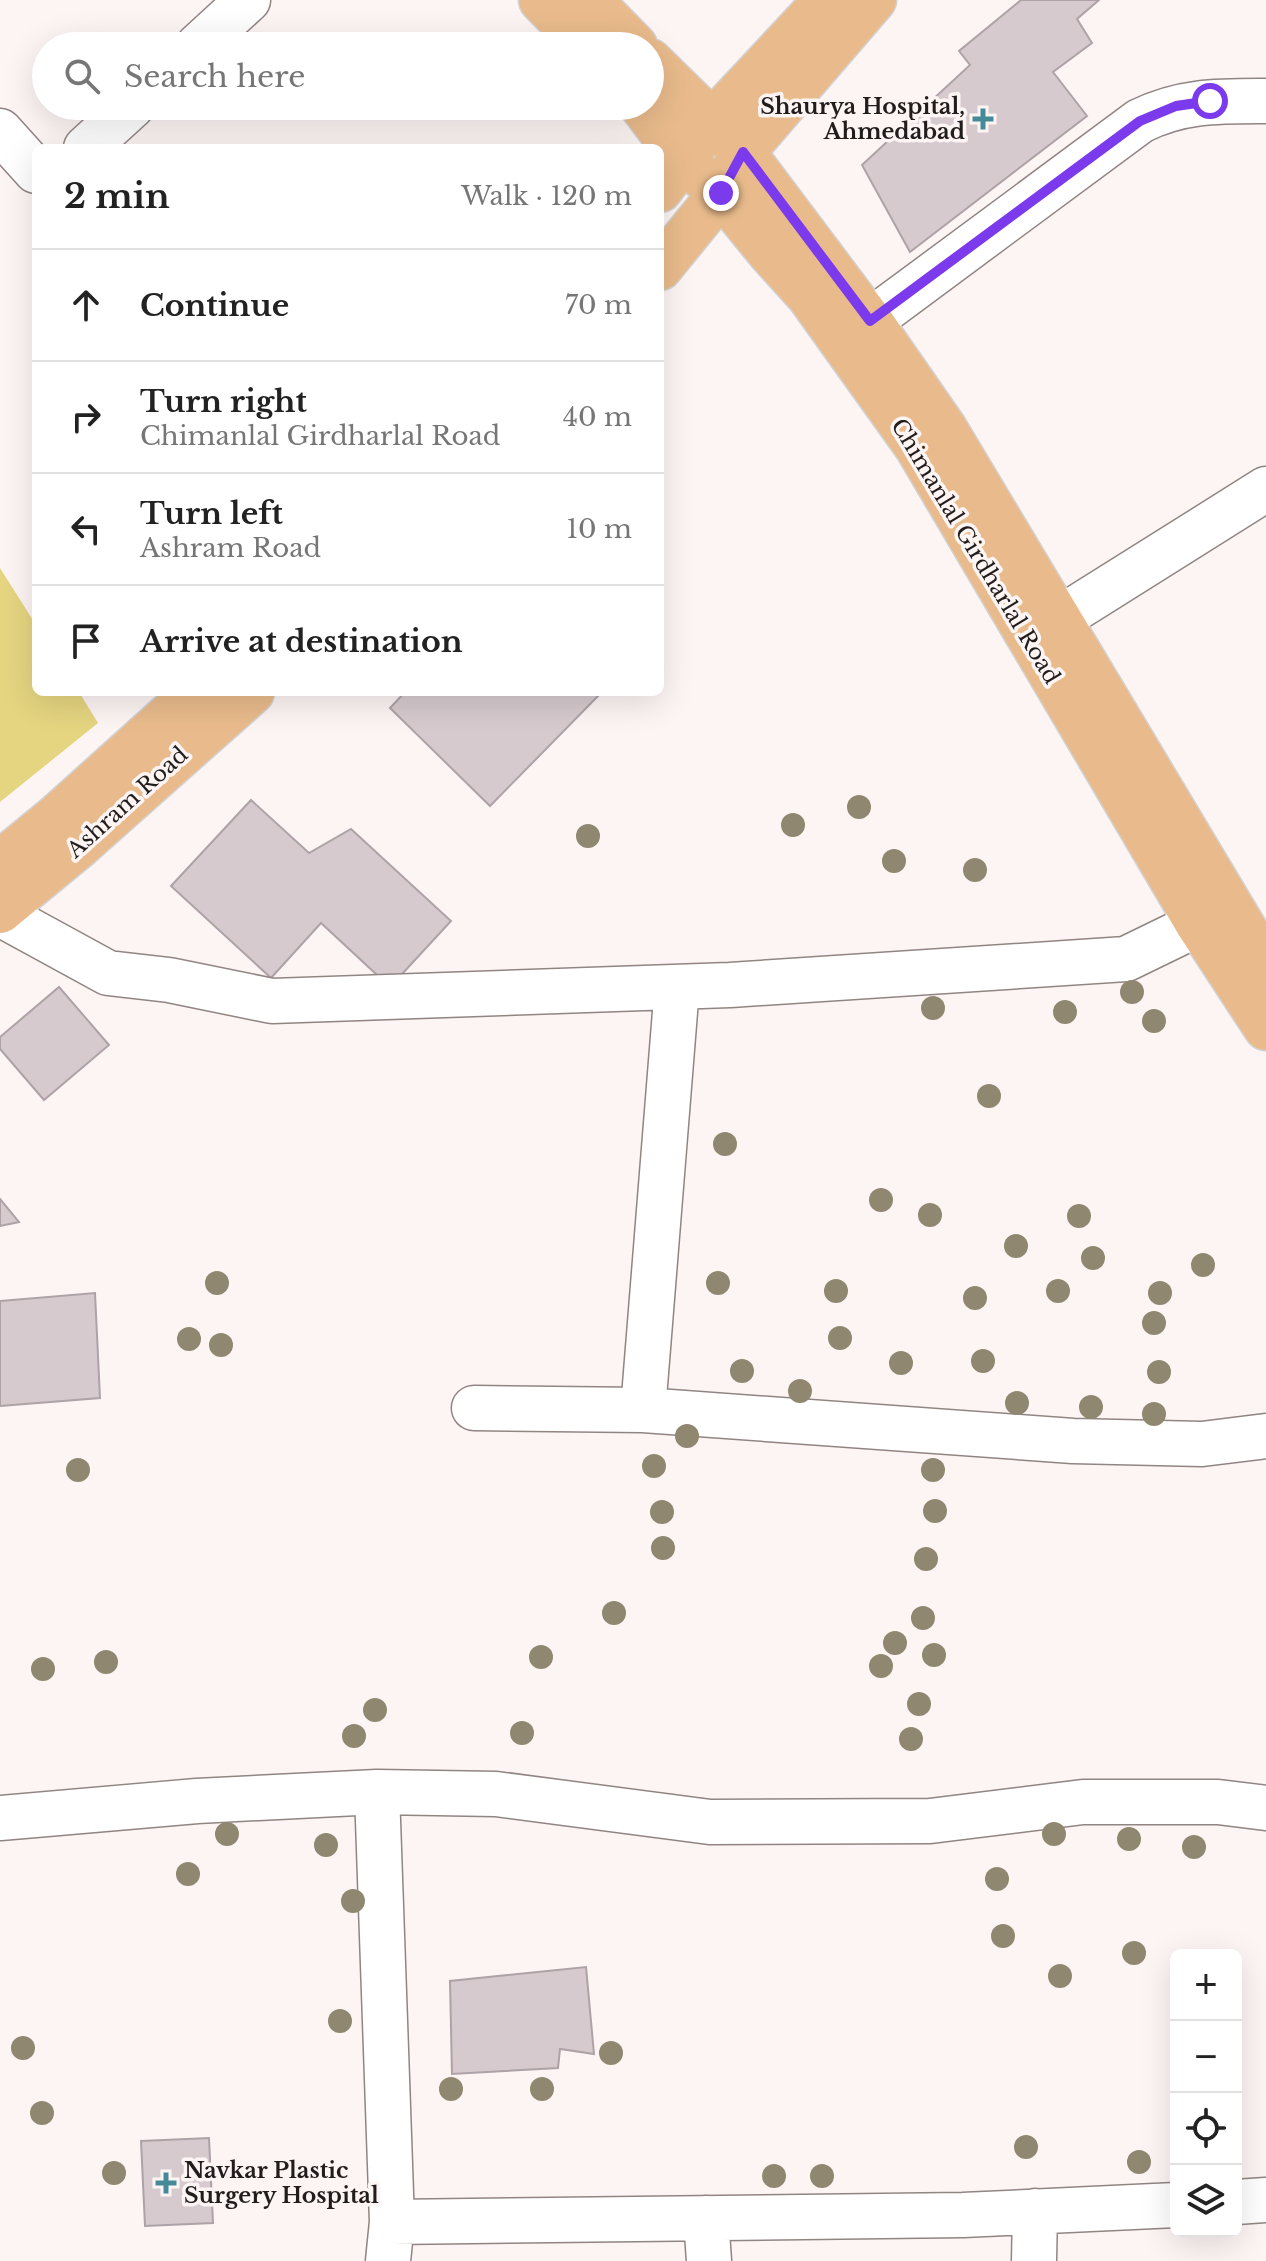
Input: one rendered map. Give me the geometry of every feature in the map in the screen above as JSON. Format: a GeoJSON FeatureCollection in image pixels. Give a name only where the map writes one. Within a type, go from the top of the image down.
{"type":"FeatureCollection","features":[{"type":"Feature","properties":{"kind":"main road"},"geometry":{"type":"LineString","coordinates":[[541,0],[572,32]]}},
{"type":"Feature","properties":{"kind":"main road"},"geometry":{"type":"LineString","coordinates":[[590,0],[621,32]]}},
{"type":"Feature","properties":{"kind":"main road"},"geometry":{"type":"LineString","coordinates":[[672,175],[712,122],[826,0]]}},
{"type":"Feature","properties":{"kind":"main road"},"geometry":{"type":"LineString","coordinates":[[664,263],[721,193],[743,152],[874,0]]}},
{"type":"Feature","properties":{"kind":"main road","name":"Chimanlal Girdharlal Road"},"geometry":{"type":"LineString","coordinates":[[664,75],[743,152],[870,321],[945,429],[1266,965]]}},
{"type":"Feature","properties":{"kind":"main road","name":"Chimanlal Girdharlal Road"},"geometry":{"type":"LineString","coordinates":[[648,120],[659,144]]}},
{"type":"Feature","properties":{"kind":"main road","name":"Chimanlal Girdharlal Road"},"geometry":{"type":"LineString","coordinates":[[664,157],[672,175],[721,193],[809,296],[917,447],[1198,924],[1266,1028]]}},
{"type":"Feature","properties":{"kind":"main road","name":"Ashram Road"},"geometry":{"type":"LineString","coordinates":[[0,863],[191,696]]}},
{"type":"Feature","properties":{"kind":"main road","name":"Ashram Road"},"geometry":{"type":"LineString","coordinates":[[0,912],[248,696]]}},
{"type":"Feature","properties":{"kind":"street"},"geometry":{"type":"LineString","coordinates":[[213,32],[248,0]]}},
{"type":"Feature","properties":{"kind":"street"},"geometry":{"type":"LineString","coordinates":[[870,321],[1140,121],[1176,106],[1210,101],[1266,101]]}},
{"type":"Feature","properties":{"kind":"street"},"geometry":{"type":"LineString","coordinates":[[90,144],[117,120]]}},
{"type":"Feature","properties":{"kind":"street"},"geometry":{"type":"LineString","coordinates":[[0,131],[32,167]]}},
{"type":"Feature","properties":{"kind":"street"},"geometry":{"type":"LineString","coordinates":[[1059,619],[1266,489]]}},
{"type":"Feature","properties":{"kind":"street"},"geometry":{"type":"LineString","coordinates":[[0,912],[108,973],[169,980],[272,1001],[677,987],[1126,959],[1198,924]]}},
{"type":"Feature","properties":{"kind":"street"},"geometry":{"type":"LineString","coordinates":[[643,1410],[677,987]]}},
{"type":"Feature","properties":{"kind":"street"},"geometry":{"type":"LineString","coordinates":[[474,1408],[643,1410],[1073,1441],[1202,1444],[1266,1436]]}},
{"type":"Feature","properties":{"kind":"street"},"geometry":{"type":"LineString","coordinates":[[377,1792],[390,2241],[706,2218],[1170,2205]]}},
{"type":"Feature","properties":{"kind":"street"},"geometry":{"type":"LineString","coordinates":[[0,1818],[197,1801],[377,1792],[496,1794],[710,1822],[930,1821],[1083,1802],[1218,1802],[1266,1808]]}},
{"type":"Feature","properties":{"kind":"street"},"geometry":{"type":"LineString","coordinates":[[1242,2202],[1266,2200]]}},
{"type":"Feature","properties":{"kind":"street"},"geometry":{"type":"LineString","coordinates":[[1034,2261],[1035,2211]]}},
{"type":"Feature","properties":{"kind":"street"},"geometry":{"type":"LineString","coordinates":[[706,2218],[709,2261]]}},
{"type":"Feature","properties":{"kind":"shaded area"},"geometry":{"type":"Polygon","coordinates":[[[0,568],[32,619],[32,696],[81,696],[98,723],[0,802],[0,568]]]}},
{"type":"Feature","properties":{"kind":"building"},"geometry":{"type":"Polygon","coordinates":[[[1021,0],[1099,0],[1077,19],[1092,43],[1053,72],[1087,116],[910,252],[862,165],[970,65],[959,51],[1021,0]]]}},
{"type":"Feature","properties":{"kind":"building"},"geometry":{"type":"Polygon","coordinates":[[[401,696],[598,696],[490,806],[390,708],[401,696]]]}},
{"type":"Feature","properties":{"kind":"building"},"geometry":{"type":"Polygon","coordinates":[[[251,800],[309,853],[351,829],[451,921],[390,987],[321,923],[271,978],[171,886],[251,800]]]}},
{"type":"Feature","properties":{"kind":"building"},"geometry":{"type":"Polygon","coordinates":[[[59,987],[109,1045],[44,1100],[0,1049],[0,1037],[59,987]]]}},
{"type":"Feature","properties":{"kind":"building"},"geometry":{"type":"Polygon","coordinates":[[[0,1199],[19,1222],[0,1226],[0,1199]]]}},
{"type":"Feature","properties":{"kind":"building"},"geometry":{"type":"Polygon","coordinates":[[[95,1293],[100,1398],[0,1406],[0,1301],[95,1293]]]}},
{"type":"Feature","properties":{"kind":"building"},"geometry":{"type":"Polygon","coordinates":[[[586,1967],[594,2054],[560,2049],[558,2068],[452,2074],[450,1981],[586,1967]]]}},
{"type":"Feature","properties":{"kind":"building"},"geometry":{"type":"Polygon","coordinates":[[[209,2138],[213,2223],[145,2226],[141,2141],[209,2138]]]}},
{"type":"Feature","properties":{"kind":"place","name":"Shaurya Hospital, Ahmedabad"},"geometry":{"type":"Point","coordinates":[983,119]}},
{"type":"Feature","properties":{"kind":"place","name":"Navkar Plastic Surgery Hospital"},"geometry":{"type":"Point","coordinates":[166,2183]}},
{"type":"Feature","properties":{"kind":"route"},"geometry":{"type":"LineString","coordinates":[[721,193],[743,152],[870,321],[1140,121],[1176,106],[1210,101]]}}]}
